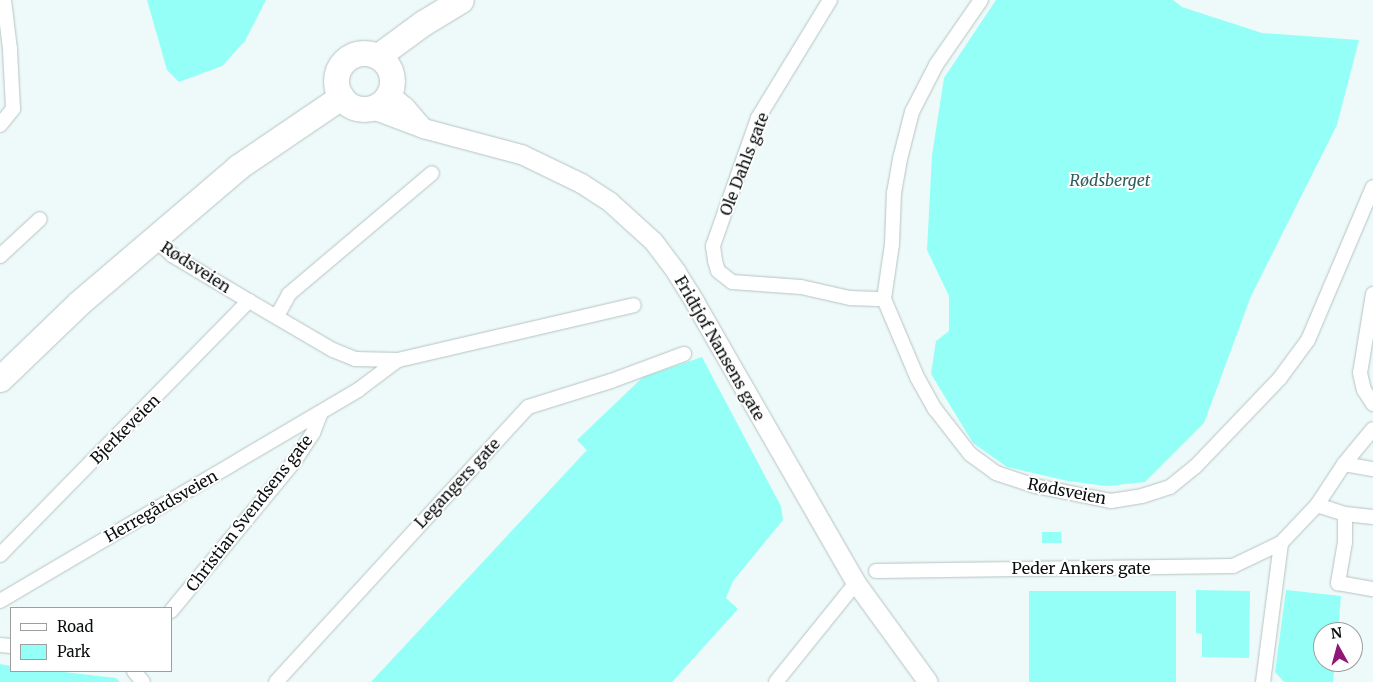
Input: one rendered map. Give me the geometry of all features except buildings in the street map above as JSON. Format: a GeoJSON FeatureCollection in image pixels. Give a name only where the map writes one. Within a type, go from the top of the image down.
{"type":"FeatureCollection","features":[{"type":"Feature","properties":{"kind":"highway"},"geometry":{"type":"LineString","coordinates":[[378,56],[423,23],[461,0]]}},
{"type":"Feature","properties":{"kind":"highway"},"geometry":{"type":"LineString","coordinates":[[362,53],[378,56],[388,65],[392,74],[392,84],[380,101],[354,107],[341,97],[336,80],[339,69],[346,60],[362,53]]}},
{"type":"Feature","properties":{"kind":"highway"},"geometry":{"type":"LineString","coordinates":[[155,240],[238,167],[341,97]]}},
{"type":"Feature","properties":{"kind":"highway","name":"Rødsveien"},"geometry":{"type":"LineString","coordinates":[[0,379],[78,303],[155,240]]}},
{"type":"Feature","properties":{"kind":"street"},"geometry":{"type":"LineString","coordinates":[[0,125],[13,109],[10,49],[2,17],[4,0]]}},
{"type":"Feature","properties":{"kind":"street","name":"Ole Dahls gate"},"geometry":{"type":"LineString","coordinates":[[830,0],[758,118],[713,246],[718,271],[727,280],[801,286],[850,298],[884,299]]}},
{"type":"Feature","properties":{"kind":"street"},"geometry":{"type":"LineString","coordinates":[[884,299],[892,244],[894,193],[900,159],[912,112],[936,65],[981,0]]}},
{"type":"Feature","properties":{"kind":"street","name":"Fridtjof Nansens gate"},"geometry":{"type":"LineString","coordinates":[[380,101],[405,107],[423,128],[521,154],[555,169],[610,202],[653,241],[676,272],[695,303],[856,584],[929,680]]}},
{"type":"Feature","properties":{"kind":"street"},"geometry":{"type":"LineString","coordinates":[[277,316],[290,294],[432,173]]}},
{"type":"Feature","properties":{"kind":"street","name":"Rødsveien"},"geometry":{"type":"LineString","coordinates":[[884,299],[902,344],[931,401],[970,454],[996,474],[1035,486],[1111,500],[1142,496],[1170,486],[1196,467],[1280,378],[1308,340],[1373,187]]}},
{"type":"Feature","properties":{"kind":"street"},"geometry":{"type":"LineString","coordinates":[[0,256],[40,219]]}},
{"type":"Feature","properties":{"kind":"street","name":"Rødsveien"},"geometry":{"type":"LineString","coordinates":[[155,240],[172,254],[249,301],[344,355],[372,361],[398,360],[634,305]]}},
{"type":"Feature","properties":{"kind":"street"},"geometry":{"type":"LineString","coordinates":[[1373,294],[1360,373],[1364,390],[1373,404]]}},
{"type":"Feature","properties":{"kind":"street","name":"Bjerkeveien"},"geometry":{"type":"LineString","coordinates":[[0,555],[249,301]]}},
{"type":"Feature","properties":{"kind":"street","name":"Legangers gate"},"geometry":{"type":"LineString","coordinates":[[282,680],[528,406],[611,381],[684,354]]}},
{"type":"Feature","properties":{"kind":"street","name":"Rødsveien"},"geometry":{"type":"LineString","coordinates":[[321,412],[365,386],[398,360]]}},
{"type":"Feature","properties":{"kind":"street","name":"Herregårdsveien"},"geometry":{"type":"LineString","coordinates":[[0,601],[321,412]]}},
{"type":"Feature","properties":{"kind":"street","name":"Christian Svendsens gate"},"geometry":{"type":"LineString","coordinates":[[172,610],[294,462],[312,433],[321,412]]}},
{"type":"Feature","properties":{"kind":"street"},"geometry":{"type":"LineString","coordinates":[[1263,682],[1281,543],[1317,505],[1344,464],[1373,429]]}},
{"type":"Feature","properties":{"kind":"street"},"geometry":{"type":"LineString","coordinates":[[1344,464],[1373,469]]}},
{"type":"Feature","properties":{"kind":"street"},"geometry":{"type":"LineString","coordinates":[[1317,505],[1345,514],[1373,518]]}},
{"type":"Feature","properties":{"kind":"street"},"geometry":{"type":"LineString","coordinates":[[1345,514],[1345,542],[1338,583],[1373,589]]}},
{"type":"Feature","properties":{"kind":"street","name":"Peder Ankers gate"},"geometry":{"type":"LineString","coordinates":[[876,571],[1040,568],[1222,568],[1233,566],[1281,543]]}},
{"type":"Feature","properties":{"kind":"street"},"geometry":{"type":"LineString","coordinates":[[776,682],[856,584]]}},
{"type":"Feature","properties":{"kind":"street"},"geometry":{"type":"LineString","coordinates":[[135,672],[143,682]]}},
{"type":"Feature","properties":{"kind":"green space"},"geometry":{"type":"Polygon","coordinates":[[[147,0],[266,0],[245,41],[222,66],[179,82],[167,70],[147,0]]]}},
{"type":"Feature","properties":{"kind":"green space","name":"Rødsberget"},"geometry":{"type":"Polygon","coordinates":[[[996,0],[1173,0],[1182,7],[1262,33],[1359,40],[1337,125],[1251,296],[1204,423],[1145,482],[1107,486],[1068,481],[1007,467],[973,443],[931,374],[936,341],[949,331],[949,296],[927,250],[932,155],[944,78],[996,0]]]}},
{"type":"Feature","properties":{"kind":"green space"},"geometry":{"type":"Polygon","coordinates":[[[702,357],[781,506],[783,520],[733,581],[726,598],[738,609],[672,682],[371,682],[587,450],[577,440],[643,377],[702,357]]]}},
{"type":"Feature","properties":{"kind":"green space"},"geometry":{"type":"Polygon","coordinates":[[[1042,532],[1061,532],[1062,543],[1042,543],[1042,532]]]}},
{"type":"Feature","properties":{"kind":"green space"},"geometry":{"type":"Polygon","coordinates":[[[1196,590],[1250,591],[1249,658],[1202,657],[1202,634],[1196,633],[1196,590]]]}},
{"type":"Feature","properties":{"kind":"green space"},"geometry":{"type":"Polygon","coordinates":[[[1286,590],[1341,596],[1339,622],[1313,622],[1313,672],[1334,672],[1333,682],[1284,682],[1275,672],[1286,590]]]}},
{"type":"Feature","properties":{"kind":"green space"},"geometry":{"type":"Polygon","coordinates":[[[1029,591],[1176,591],[1176,682],[1029,682],[1029,591]]]}},
{"type":"Feature","properties":{"kind":"green space"},"geometry":{"type":"Polygon","coordinates":[[[0,664],[10,666],[10,672],[64,672],[116,678],[120,682],[0,682],[0,664]]]}}]}
